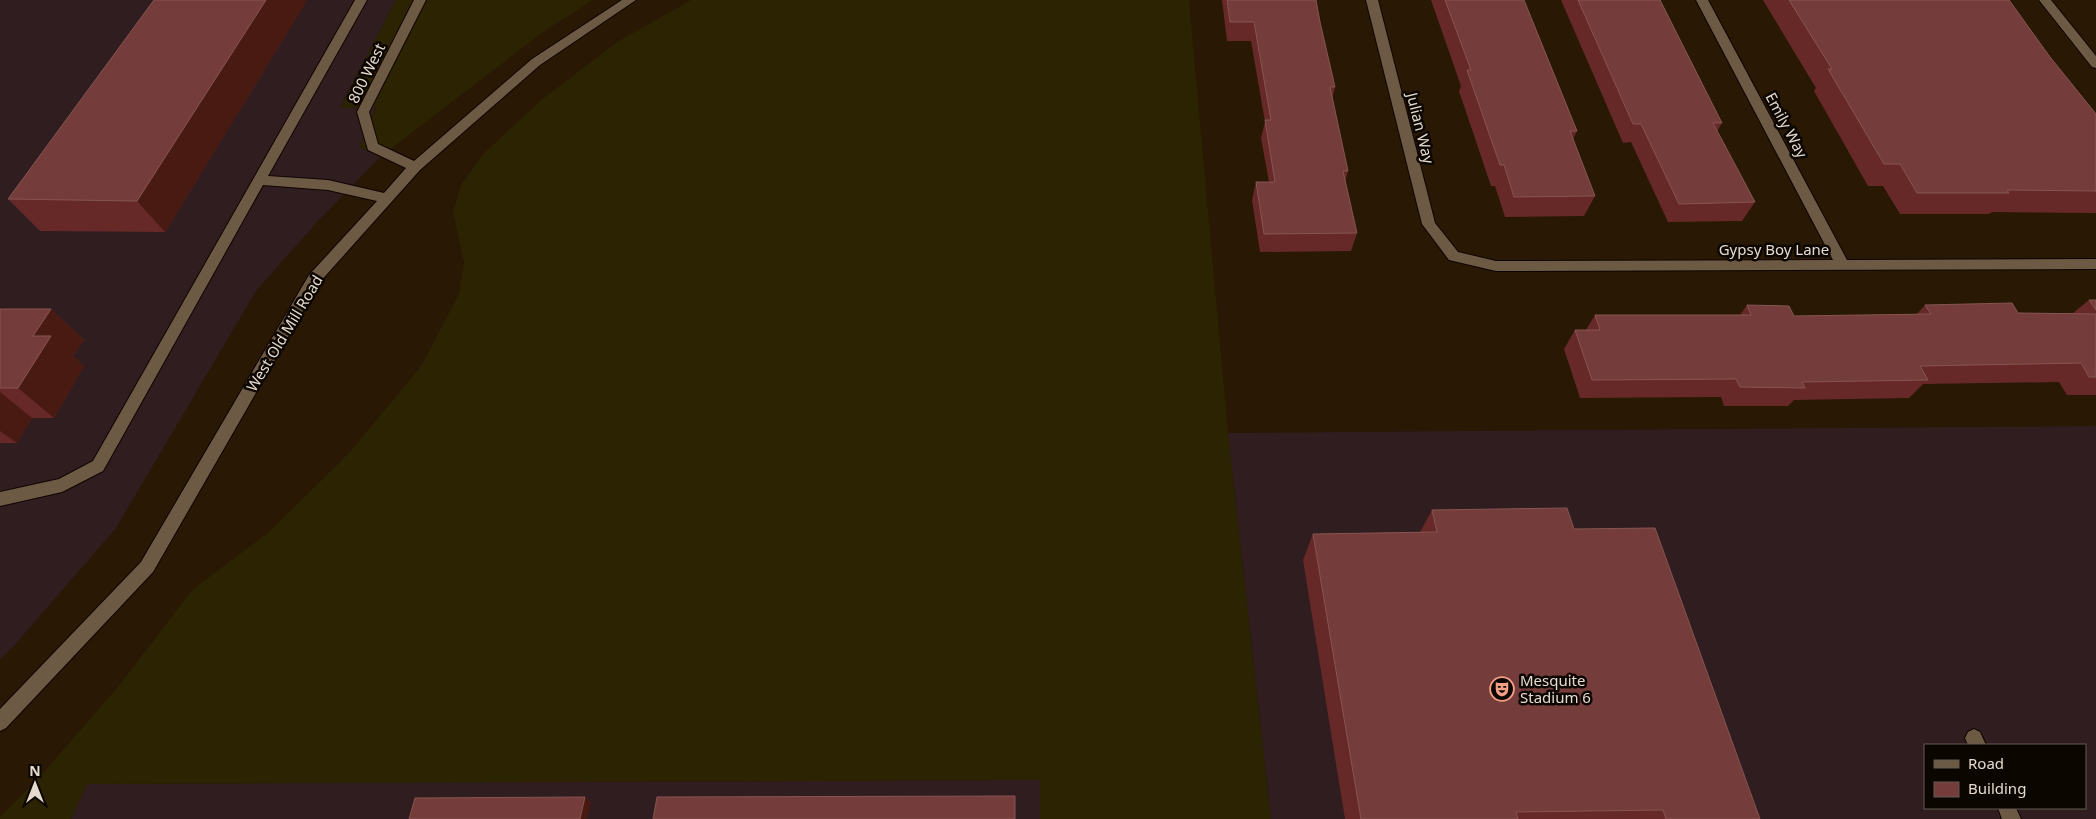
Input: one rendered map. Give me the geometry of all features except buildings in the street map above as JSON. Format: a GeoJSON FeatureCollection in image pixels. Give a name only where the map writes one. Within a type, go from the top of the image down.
{"type":"FeatureCollection","features":[{"type":"Feature","properties":{"kind":"street"},"geometry":{"type":"LineString","coordinates":[[0,499],[62,485],[98,466],[361,0]]}},
{"type":"Feature","properties":{"kind":"street","name":"800 West"},"geometry":{"type":"LineString","coordinates":[[415,167],[372,147],[363,112],[420,0]]}},
{"type":"Feature","properties":{"kind":"street","name":"West Old Mill Road"},"geometry":{"type":"LineString","coordinates":[[0,722],[147,567],[314,279],[415,167],[536,62],[630,0]]}},
{"type":"Feature","properties":{"kind":"street","name":"Julian Way"},"geometry":{"type":"LineString","coordinates":[[1372,0],[1429,224],[1454,256]]}},
{"type":"Feature","properties":{"kind":"street","name":"Emily Way"},"geometry":{"type":"LineString","coordinates":[[1702,0],[1842,265]]}},
{"type":"Feature","properties":{"kind":"street"},"geometry":{"type":"LineString","coordinates":[[2045,0],[2096,64]]}},
{"type":"Feature","properties":{"kind":"street"},"geometry":{"type":"LineString","coordinates":[[259,180],[328,185],[386,198]]}},
{"type":"Feature","properties":{"kind":"street","name":"Gypsy Boy Lane"},"geometry":{"type":"LineString","coordinates":[[1454,256],[1496,266],[2096,264]]}},
{"type":"Feature","properties":{"kind":"shaded area"},"geometry":{"type":"Polygon","coordinates":[[[0,0],[396,0],[340,107],[376,106],[360,147],[380,157],[319,220],[256,291],[116,528],[14,646],[0,659],[0,0]]]}},
{"type":"Feature","properties":{"kind":"shaded area"},"geometry":{"type":"Polygon","coordinates":[[[2096,426],[2096,819],[1271,819],[1228,433],[2096,426]]]}},
{"type":"Feature","properties":{"kind":"shaded area"},"geometry":{"type":"Polygon","coordinates":[[[1041,780],[1040,819],[71,819],[87,784],[1041,780]]]}},
{"type":"Feature","properties":{"kind":"sand"},"geometry":{"type":"Polygon","coordinates":[[[396,0],[593,0],[546,30],[380,157],[360,147],[376,107],[340,108],[396,0]]]}},
{"type":"Feature","properties":{"kind":"sand"},"geometry":{"type":"Polygon","coordinates":[[[691,0],[1189,0],[1228,433],[1271,819],[1040,819],[1040,780],[87,784],[71,819],[0,819],[38,779],[121,683],[192,590],[269,532],[350,452],[421,366],[459,294],[464,263],[453,212],[461,185],[484,153],[540,101],[617,42],[691,0]]]}},
{"type":"Feature","properties":{"kind":"place","name":"Mesquite Stadium 6"},"geometry":{"type":"Point","coordinates":[1502,689]}}]}
